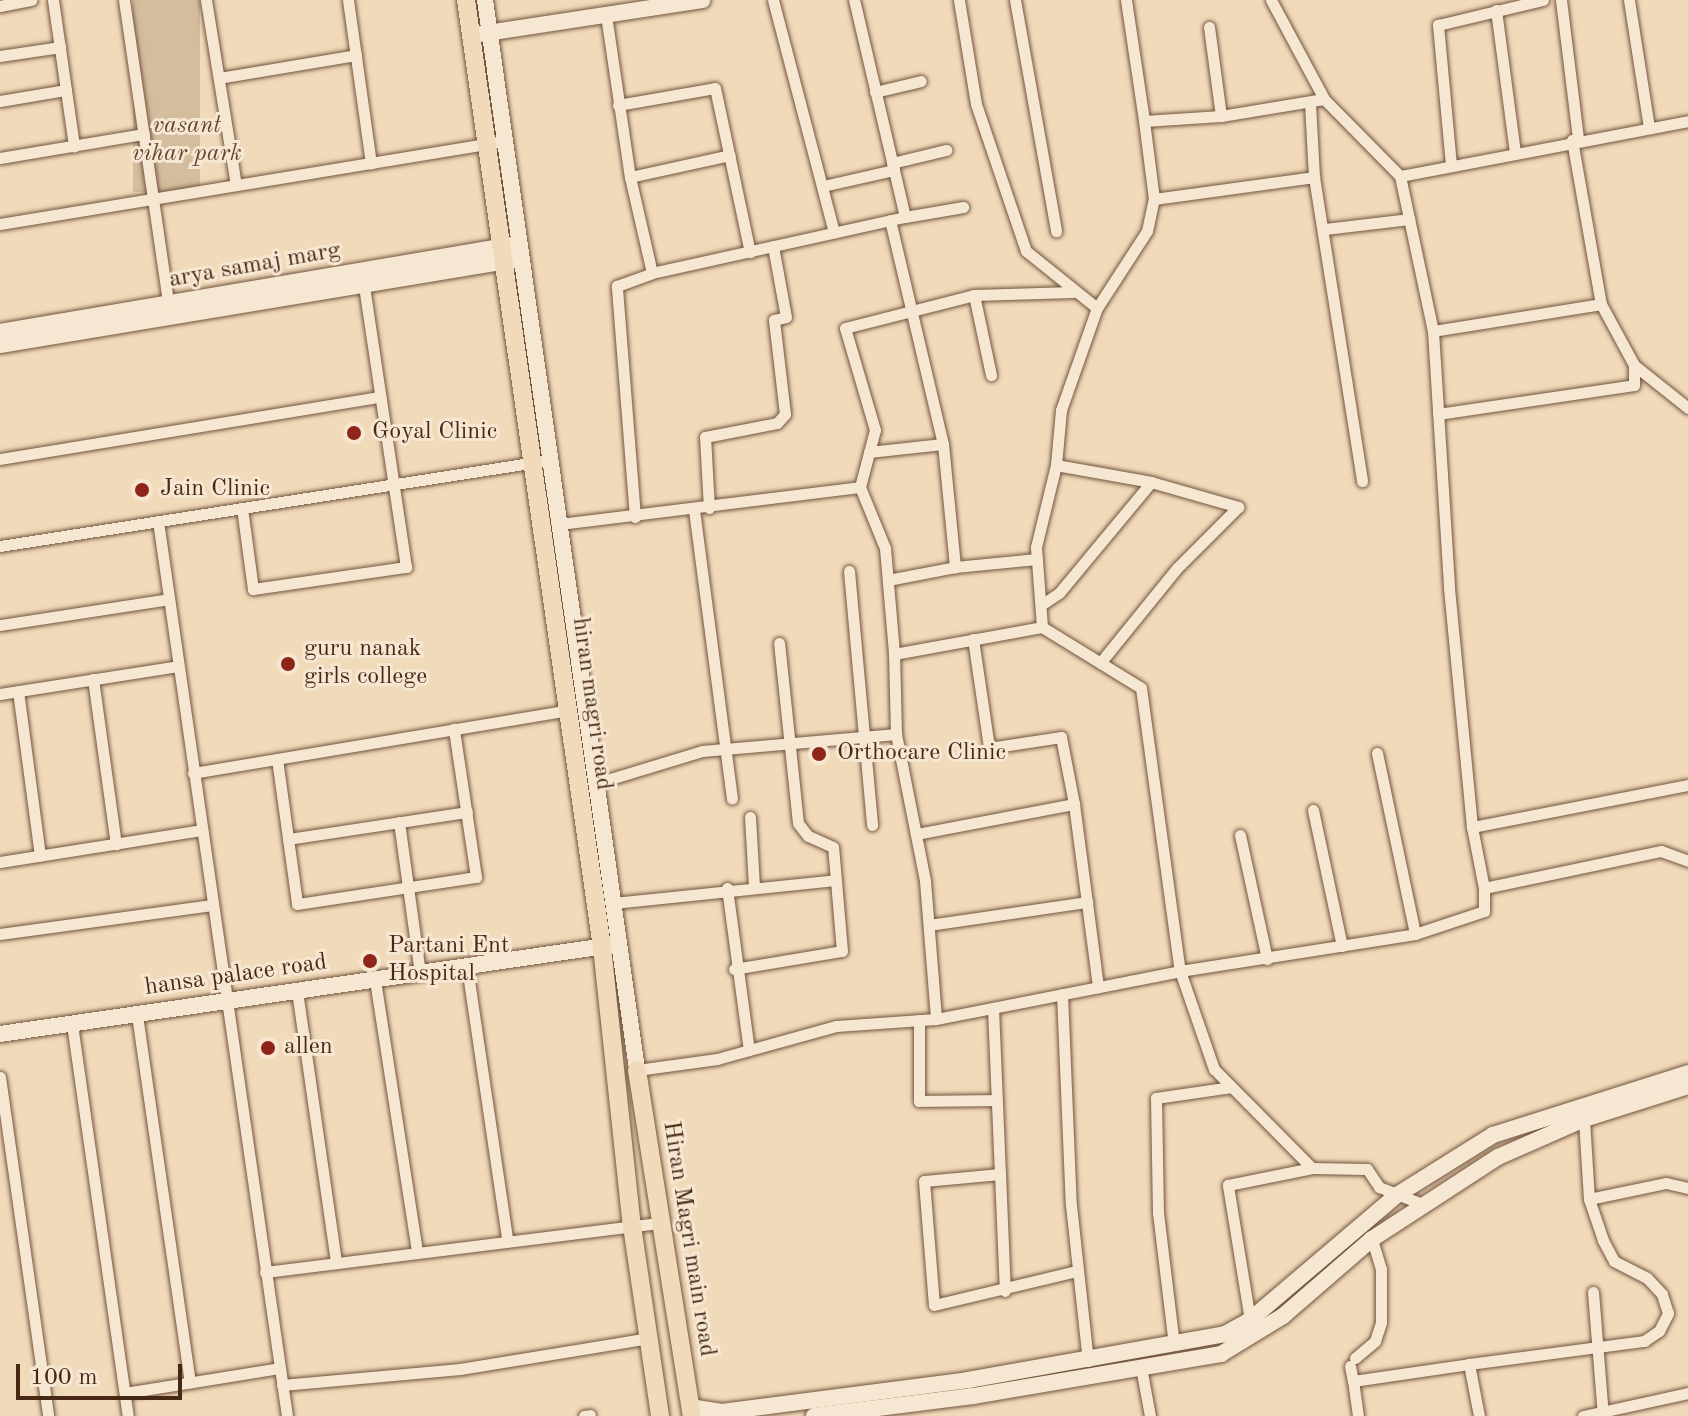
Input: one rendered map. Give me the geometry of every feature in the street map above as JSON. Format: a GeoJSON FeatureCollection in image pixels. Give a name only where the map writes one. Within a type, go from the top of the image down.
{"type":"FeatureCollection","features":[{"type":"Feature","properties":{"kind":"main road","name":"hiran magri road"},"geometry":{"type":"LineString","coordinates":[[466,0],[480,34],[541,461],[568,710],[611,946],[632,1226],[660,1413]]}},
{"type":"Feature","properties":{"kind":"main road","name":"Hiran Magri main road"},"geometry":{"type":"LineString","coordinates":[[637,1070],[691,1412]]}},
{"type":"Feature","properties":{"kind":"main road"},"geometry":{"type":"LineString","coordinates":[[660,1413],[691,1412]]}},
{"type":"Feature","properties":{"kind":"street"},"geometry":{"type":"LineString","coordinates":[[0,6],[31,0]]}},
{"type":"Feature","properties":{"kind":"street"},"geometry":{"type":"LineString","coordinates":[[53,0],[74,146]]}},
{"type":"Feature","properties":{"kind":"street"},"geometry":{"type":"LineString","coordinates":[[124,0],[170,311]]}},
{"type":"Feature","properties":{"kind":"street"},"geometry":{"type":"LineString","coordinates":[[206,0],[236,185]]}},
{"type":"Feature","properties":{"kind":"street"},"geometry":{"type":"LineString","coordinates":[[348,0],[371,163]]}},
{"type":"Feature","properties":{"kind":"street"},"geometry":{"type":"LineString","coordinates":[[485,0],[480,34],[702,0]]}},
{"type":"Feature","properties":{"kind":"street"},"geometry":{"type":"LineString","coordinates":[[773,0],[834,232]]}},
{"type":"Feature","properties":{"kind":"street"},"geometry":{"type":"LineString","coordinates":[[854,0],[905,217]]}},
{"type":"Feature","properties":{"kind":"street"},"geometry":{"type":"LineString","coordinates":[[959,0],[976,104],[1026,251],[1073,292],[1097,308]]}},
{"type":"Feature","properties":{"kind":"street"},"geometry":{"type":"LineString","coordinates":[[1015,0],[1056,231]]}},
{"type":"Feature","properties":{"kind":"street"},"geometry":{"type":"LineString","coordinates":[[1042,627],[1037,559],[1056,465],[1061,410],[1097,308],[1147,231],[1154,199],[1126,0]]}},
{"type":"Feature","properties":{"kind":"street"},"geometry":{"type":"LineString","coordinates":[[0,546],[541,461],[559,524],[614,903],[611,946],[637,1070],[749,1050],[836,1026],[936,1019],[1180,971],[1415,934],[1484,911],[1484,888],[1472,827],[1433,331],[1400,176],[1324,99],[1271,0]]}},
{"type":"Feature","properties":{"kind":"street"},"geometry":{"type":"LineString","coordinates":[[1451,165],[1435,33],[1446,21],[1543,0]]}},
{"type":"Feature","properties":{"kind":"street"},"geometry":{"type":"LineString","coordinates":[[1561,0],[1575,140],[1601,304],[1634,365],[1688,408]]}},
{"type":"Feature","properties":{"kind":"street"},"geometry":{"type":"LineString","coordinates":[[1629,0],[1649,127]]}},
{"type":"Feature","properties":{"kind":"street"},"geometry":{"type":"LineString","coordinates":[[1496,10],[1515,152]]}},
{"type":"Feature","properties":{"kind":"street"},"geometry":{"type":"LineString","coordinates":[[606,15],[630,177],[652,273]]}},
{"type":"Feature","properties":{"kind":"street"},"geometry":{"type":"LineString","coordinates":[[1209,27],[1221,116]]}},
{"type":"Feature","properties":{"kind":"street"},"geometry":{"type":"LineString","coordinates":[[0,56],[60,47]]}},
{"type":"Feature","properties":{"kind":"street"},"geometry":{"type":"LineString","coordinates":[[219,78],[356,55]]}},
{"type":"Feature","properties":{"kind":"street"},"geometry":{"type":"LineString","coordinates":[[875,92],[921,81]]}},
{"type":"Feature","properties":{"kind":"street"},"geometry":{"type":"LineString","coordinates":[[618,105],[715,88],[750,252]]}},
{"type":"Feature","properties":{"kind":"street"},"geometry":{"type":"LineString","coordinates":[[0,101],[66,90]]}},
{"type":"Feature","properties":{"kind":"street"},"geometry":{"type":"LineString","coordinates":[[1144,121],[1221,116],[1324,99]]}},
{"type":"Feature","properties":{"kind":"street"},"geometry":{"type":"LineString","coordinates":[[1310,103],[1314,177],[1325,229],[1362,481]]}},
{"type":"Feature","properties":{"kind":"street"},"geometry":{"type":"LineString","coordinates":[[1400,176],[1575,140],[1688,121]]}},
{"type":"Feature","properties":{"kind":"street"},"geometry":{"type":"LineString","coordinates":[[0,158],[144,134]]}},
{"type":"Feature","properties":{"kind":"street"},"geometry":{"type":"LineString","coordinates":[[0,224],[495,143]]}},
{"type":"Feature","properties":{"kind":"street"},"geometry":{"type":"LineString","coordinates":[[823,186],[946,150]]}},
{"type":"Feature","properties":{"kind":"street"},"geometry":{"type":"LineString","coordinates":[[630,177],[730,155]]}},
{"type":"Feature","properties":{"kind":"street"},"geometry":{"type":"LineString","coordinates":[[1154,199],[1314,177]]}},
{"type":"Feature","properties":{"kind":"street"},"geometry":{"type":"LineString","coordinates":[[635,517],[617,286],[652,273],[890,220],[963,207]]}},
{"type":"Feature","properties":{"kind":"street"},"geometry":{"type":"LineString","coordinates":[[1325,229],[1409,219]]}},
{"type":"Feature","properties":{"kind":"street"},"geometry":{"type":"LineString","coordinates":[[890,220],[943,444],[955,567]]}},
{"type":"Feature","properties":{"kind":"street"},"geometry":{"type":"LineString","coordinates":[[709,508],[705,437],[777,423],[785,414],[774,320],[786,317],[773,246]]}},
{"type":"Feature","properties":{"kind":"street"},"geometry":{"type":"LineString","coordinates":[[0,345],[170,311],[364,285],[510,253]]}},
{"type":"Feature","properties":{"kind":"street","name":"arya samaj marg"},"geometry":{"type":"LineString","coordinates":[[0,332],[170,311],[510,253]]}},
{"type":"Feature","properties":{"kind":"street"},"geometry":{"type":"LineString","coordinates":[[242,508],[253,589],[406,567],[364,285]]}},
{"type":"Feature","properties":{"kind":"street"},"geometry":{"type":"LineString","coordinates":[[936,1019],[929,925],[916,834],[896,734],[894,654],[885,548],[860,487],[875,430],[845,328],[974,295],[1073,292]]}},
{"type":"Feature","properties":{"kind":"street"},"geometry":{"type":"LineString","coordinates":[[974,295],[991,375]]}},
{"type":"Feature","properties":{"kind":"street"},"geometry":{"type":"LineString","coordinates":[[1433,331],[1601,304]]}},
{"type":"Feature","properties":{"kind":"street"},"geometry":{"type":"LineString","coordinates":[[1438,414],[1634,385],[1634,365]]}},
{"type":"Feature","properties":{"kind":"street"},"geometry":{"type":"LineString","coordinates":[[0,459],[380,397]]}},
{"type":"Feature","properties":{"kind":"street"},"geometry":{"type":"LineString","coordinates":[[869,452],[943,444]]}},
{"type":"Feature","properties":{"kind":"street"},"geometry":{"type":"LineString","coordinates":[[1056,465],[1151,482],[1238,507],[1177,568],[1100,663]]}},
{"type":"Feature","properties":{"kind":"street"},"geometry":{"type":"LineString","coordinates":[[1041,605],[1059,593],[1151,482]]}},
{"type":"Feature","properties":{"kind":"street"},"geometry":{"type":"LineString","coordinates":[[559,524],[694,510],[860,487]]}},
{"type":"Feature","properties":{"kind":"street"},"geometry":{"type":"LineString","coordinates":[[694,510],[732,799]]}},
{"type":"Feature","properties":{"kind":"street"},"geometry":{"type":"LineString","coordinates":[[158,521],[287,1416]]}},
{"type":"Feature","properties":{"kind":"street"},"geometry":{"type":"LineString","coordinates":[[888,580],[955,567],[1037,559]]}},
{"type":"Feature","properties":{"kind":"street"},"geometry":{"type":"LineString","coordinates":[[849,571],[872,825]]}},
{"type":"Feature","properties":{"kind":"street"},"geometry":{"type":"LineString","coordinates":[[0,625],[169,599]]}},
{"type":"Feature","properties":{"kind":"street"},"geometry":{"type":"LineString","coordinates":[[894,654],[1042,627],[1141,688],[1180,971],[1214,1069],[1312,1168]]}},
{"type":"Feature","properties":{"kind":"street"},"geometry":{"type":"LineString","coordinates":[[973,639],[989,748],[1061,737],[1074,804],[1098,987]]}},
{"type":"Feature","properties":{"kind":"street"},"geometry":{"type":"LineString","coordinates":[[734,969],[842,951],[833,847],[808,836],[798,823],[779,643]]}},
{"type":"Feature","properties":{"kind":"street"},"geometry":{"type":"LineString","coordinates":[[0,694],[178,666]]}},
{"type":"Feature","properties":{"kind":"street"},"geometry":{"type":"LineString","coordinates":[[93,679],[116,844]]}},
{"type":"Feature","properties":{"kind":"street"},"geometry":{"type":"LineString","coordinates":[[18,691],[40,856]]}},
{"type":"Feature","properties":{"kind":"street"},"geometry":{"type":"LineString","coordinates":[[193,773],[568,710]]}},
{"type":"Feature","properties":{"kind":"street"},"geometry":{"type":"LineString","coordinates":[[277,759],[297,904],[476,877],[454,729]]}},
{"type":"Feature","properties":{"kind":"street"},"geometry":{"type":"LineString","coordinates":[[597,783],[725,748],[788,740],[896,734]]}},
{"type":"Feature","properties":{"kind":"street"},"geometry":{"type":"LineString","coordinates":[[1377,753],[1415,934]]}},
{"type":"Feature","properties":{"kind":"street"},"geometry":{"type":"LineString","coordinates":[[1472,827],[1688,785]]}},
{"type":"Feature","properties":{"kind":"street"},"geometry":{"type":"LineString","coordinates":[[916,834],[1074,804]]}},
{"type":"Feature","properties":{"kind":"street"},"geometry":{"type":"LineString","coordinates":[[1313,810],[1342,946]]}},
{"type":"Feature","properties":{"kind":"street"},"geometry":{"type":"LineString","coordinates":[[288,839],[467,812]]}},
{"type":"Feature","properties":{"kind":"street"},"geometry":{"type":"LineString","coordinates":[[750,817],[754,886]]}},
{"type":"Feature","properties":{"kind":"street"},"geometry":{"type":"LineString","coordinates":[[399,822],[420,974]]}},
{"type":"Feature","properties":{"kind":"street"},"geometry":{"type":"LineString","coordinates":[[0,862],[202,830]]}},
{"type":"Feature","properties":{"kind":"street"},"geometry":{"type":"LineString","coordinates":[[1240,835],[1267,959]]}},
{"type":"Feature","properties":{"kind":"street"},"geometry":{"type":"LineString","coordinates":[[1484,888],[1661,851],[1688,861]]}},
{"type":"Feature","properties":{"kind":"street"},"geometry":{"type":"LineString","coordinates":[[614,903],[727,888],[835,880]]}},
{"type":"Feature","properties":{"kind":"street"},"geometry":{"type":"LineString","coordinates":[[727,888],[734,969],[749,1050]]}},
{"type":"Feature","properties":{"kind":"street"},"geometry":{"type":"LineString","coordinates":[[929,925],[1087,902]]}},
{"type":"Feature","properties":{"kind":"street"},"geometry":{"type":"LineString","coordinates":[[0,934],[212,905]]}},
{"type":"Feature","properties":{"kind":"street","name":"hansa palace road"},"geometry":{"type":"LineString","coordinates":[[0,1034],[611,946]]}},
{"type":"Feature","properties":{"kind":"street"},"geometry":{"type":"LineString","coordinates":[[467,967],[507,1239]]}},
{"type":"Feature","properties":{"kind":"street"},"geometry":{"type":"LineString","coordinates":[[375,980],[417,1251]]}},
{"type":"Feature","properties":{"kind":"street"},"geometry":{"type":"LineString","coordinates":[[297,991],[336,1263]]}},
{"type":"Feature","properties":{"kind":"street"},"geometry":{"type":"LineString","coordinates":[[1062,994],[1077,1271],[1088,1361]]}},
{"type":"Feature","properties":{"kind":"street"},"geometry":{"type":"LineString","coordinates":[[993,1008],[1005,1291]]}},
{"type":"Feature","properties":{"kind":"street"},"geometry":{"type":"LineString","coordinates":[[137,1015],[190,1382]]}},
{"type":"Feature","properties":{"kind":"street"},"geometry":{"type":"LineString","coordinates":[[919,1020],[919,1101],[996,1100]]}},
{"type":"Feature","properties":{"kind":"street"},"geometry":{"type":"LineString","coordinates":[[72,1024],[128,1416]]}},
{"type":"Feature","properties":{"kind":"street"},"geometry":{"type":"LineString","coordinates":[[691,1412],[722,1412],[1088,1361],[1225,1334],[1250,1320],[1397,1195],[1493,1135],[1688,1073]]}},
{"type":"Feature","properties":{"kind":"street"},"geometry":{"type":"LineString","coordinates":[[0,1077],[48,1416]]}},
{"type":"Feature","properties":{"kind":"street"},"geometry":{"type":"LineString","coordinates":[[814,1416],[1221,1354],[1255,1337],[1372,1239],[1498,1157],[1584,1119],[1688,1086]]}},
{"type":"Feature","properties":{"kind":"street"},"geometry":{"type":"LineString","coordinates":[[1174,1345],[1158,1213],[1156,1098],[1231,1087]]}},
{"type":"Feature","properties":{"kind":"street"},"geometry":{"type":"LineString","coordinates":[[1353,1381],[1644,1341],[1659,1331],[1668,1313],[1662,1294],[1647,1278],[1614,1261],[1589,1199],[1584,1119]]}},
{"type":"Feature","properties":{"kind":"street"},"geometry":{"type":"LineString","coordinates":[[1250,1320],[1228,1185],[1312,1168],[1367,1169],[1379,1187],[1422,1204]]}},
{"type":"Feature","properties":{"kind":"street"},"geometry":{"type":"LineString","coordinates":[[1000,1174],[924,1181],[934,1305],[1005,1291],[1077,1271]]}},
{"type":"Feature","properties":{"kind":"street"},"geometry":{"type":"LineString","coordinates":[[1589,1199],[1666,1183],[1688,1188]]}},
{"type":"Feature","properties":{"kind":"street"},"geometry":{"type":"LineString","coordinates":[[265,1272],[507,1239],[659,1223]]}},
{"type":"Feature","properties":{"kind":"street"},"geometry":{"type":"LineString","coordinates":[[1358,1416],[1352,1362],[1375,1341],[1381,1322],[1381,1269],[1372,1239]]}},
{"type":"Feature","properties":{"kind":"street"},"geometry":{"type":"LineString","coordinates":[[1593,1292],[1603,1414]]}},
{"type":"Feature","properties":{"kind":"street"},"geometry":{"type":"LineString","coordinates":[[282,1385],[460,1369],[649,1338]]}},
{"type":"Feature","properties":{"kind":"street"},"geometry":{"type":"LineString","coordinates":[[1469,1364],[1479,1416]]}},
{"type":"Feature","properties":{"kind":"street"},"geometry":{"type":"LineString","coordinates":[[1141,1367],[1150,1416]]}},
{"type":"Feature","properties":{"kind":"street"},"geometry":{"type":"LineString","coordinates":[[125,1393],[279,1368]]}},
{"type":"Feature","properties":{"kind":"street"},"geometry":{"type":"LineString","coordinates":[[1583,1416],[1688,1393]]}},
{"type":"Feature","properties":{"kind":"green space","name":"vasant vihar park"},"geometry":{"type":"Polygon","coordinates":[[[133,0],[200,0],[200,192],[133,192],[133,0]]]}},
{"type":"Feature","properties":{"kind":"place","name":"Goyal Clinic"},"geometry":{"type":"Point","coordinates":[354,433]}},
{"type":"Feature","properties":{"kind":"place","name":"Jain Clinic"},"geometry":{"type":"Point","coordinates":[142,490]}},
{"type":"Feature","properties":{"kind":"place","name":"guru nanak girls college"},"geometry":{"type":"Point","coordinates":[288,664]}},
{"type":"Feature","properties":{"kind":"place","name":"Orthocare Clinic"},"geometry":{"type":"Point","coordinates":[819,754]}},
{"type":"Feature","properties":{"kind":"place","name":"Partani Ent Hospital"},"geometry":{"type":"Point","coordinates":[370,961]}},
{"type":"Feature","properties":{"kind":"place","name":"allen"},"geometry":{"type":"Point","coordinates":[268,1048]}}]}
